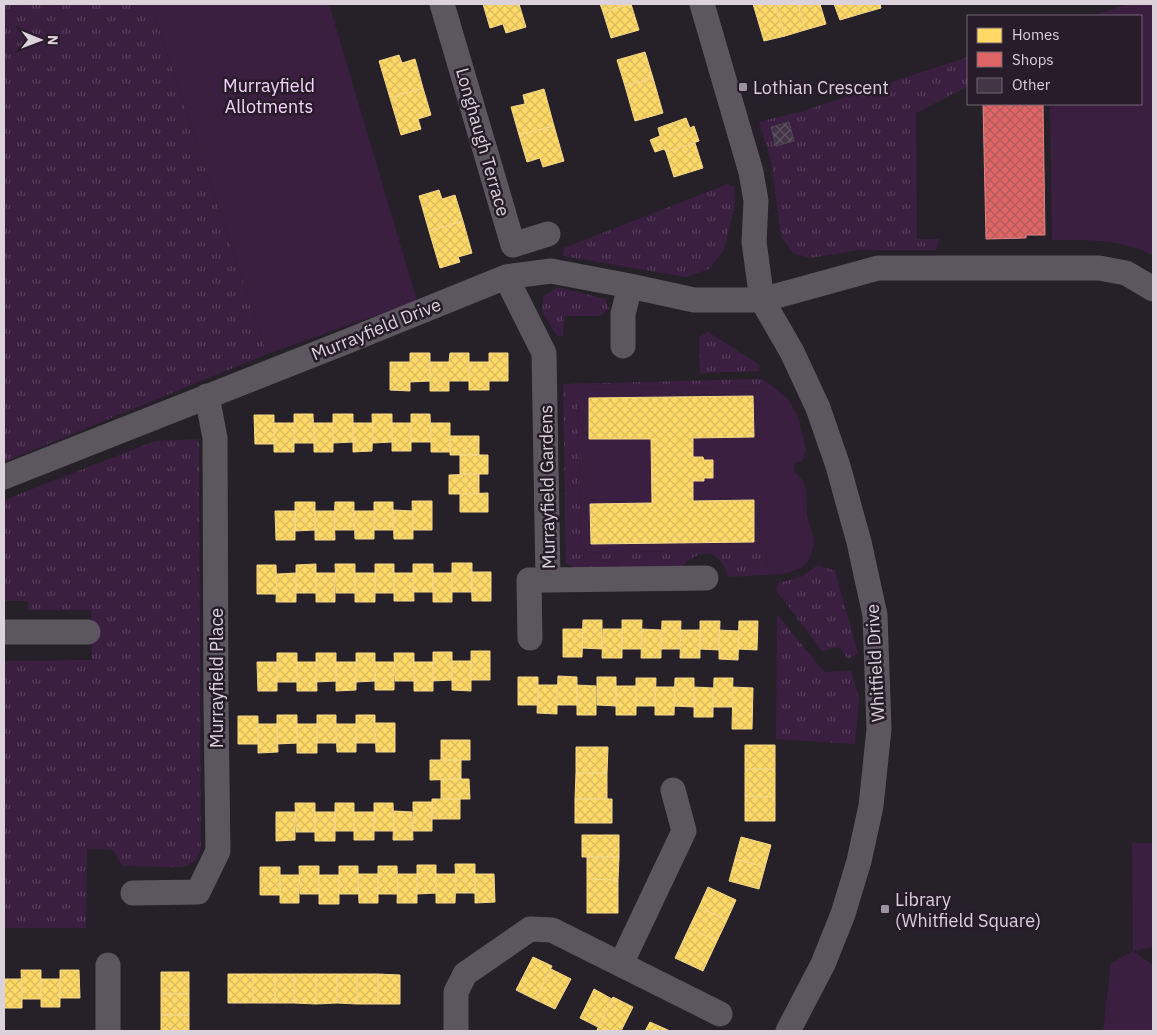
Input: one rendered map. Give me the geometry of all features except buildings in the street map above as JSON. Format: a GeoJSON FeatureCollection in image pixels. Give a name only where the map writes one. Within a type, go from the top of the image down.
{"type":"FeatureCollection","features":[{"type":"Feature","properties":{"kind":"street","name":"Longhaugh Terrace"},"geometry":{"type":"LineString","coordinates":[[442,4],[513,245],[548,234]]}},
{"type":"Feature","properties":{"kind":"street"},"geometry":{"type":"LineString","coordinates":[[702,4],[752,172],[756,201],[754,242],[762,300],[878,268],[1100,268],[1126,273],[1153,289]]}},
{"type":"Feature","properties":{"kind":"street","name":"Murrayfield Drive"},"geometry":{"type":"LineString","coordinates":[[4,477],[506,277],[551,271],[694,300],[762,300]]}},
{"type":"Feature","properties":{"kind":"street","name":"Murrayfield Gardens"},"geometry":{"type":"LineString","coordinates":[[506,277],[544,353],[548,580],[706,578]]}},
{"type":"Feature","properties":{"kind":"street"},"geometry":{"type":"LineString","coordinates":[[623,346],[623,314],[630,286]]}},
{"type":"Feature","properties":{"kind":"street","name":"Whitfield Drive"},"geometry":{"type":"LineString","coordinates":[[762,300],[792,352],[818,408],[838,466],[859,542],[875,615],[878,664],[878,739],[871,806],[859,861],[843,914],[823,964],[788,1031]]}},
{"type":"Feature","properties":{"kind":"street","name":"Murrayfield Place"},"geometry":{"type":"LineString","coordinates":[[133,893],[198,892],[218,852],[215,438],[207,396]]}},
{"type":"Feature","properties":{"kind":"street"},"geometry":{"type":"LineString","coordinates":[[530,638],[529,580],[548,580]]}},
{"type":"Feature","properties":{"kind":"street"},"geometry":{"type":"LineString","coordinates":[[4,632],[88,632]]}},
{"type":"Feature","properties":{"kind":"street"},"geometry":{"type":"LineString","coordinates":[[621,964],[684,830],[672,790]]}},
{"type":"Feature","properties":{"kind":"street"},"geometry":{"type":"LineString","coordinates":[[456,1031],[456,992],[465,974],[530,929],[552,930],[720,1014]]}},
{"type":"Feature","properties":{"kind":"street"},"geometry":{"type":"LineString","coordinates":[[108,966],[108,1031]]}},
{"type":"Feature","properties":{"kind":"green space"},"geometry":{"type":"Polygon","coordinates":[[[4,4],[151,4],[267,354],[4,462],[4,4]]]}},
{"type":"Feature","properties":{"kind":"green space","name":"Murrayfield Allotments"},"geometry":{"type":"Polygon","coordinates":[[[151,4],[329,4],[417,301],[267,354],[151,4]]]}},
{"type":"Feature","properties":{"kind":"green space"},"geometry":{"type":"Polygon","coordinates":[[[1127,4],[1153,4],[1153,255],[1116,243],[1052,240],[1050,105],[1142,105],[1142,15],[1095,15],[1127,4]]]}},
{"type":"Feature","properties":{"kind":"green space"},"geometry":{"type":"Polygon","coordinates":[[[967,57],[967,87],[916,113],[917,239],[939,239],[936,250],[859,250],[810,258],[793,253],[781,236],[771,160],[759,122],[803,111],[967,57]]]}},
{"type":"Feature","properties":{"kind":"green space"},"geometry":{"type":"Polygon","coordinates":[[[728,184],[734,187],[735,204],[724,250],[709,269],[686,277],[563,256],[564,248],[728,184]]]}},
{"type":"Feature","properties":{"kind":"green space"},"geometry":{"type":"Polygon","coordinates":[[[558,287],[605,299],[609,309],[600,316],[564,316],[563,336],[557,336],[542,312],[543,296],[558,287]]]}},
{"type":"Feature","properties":{"kind":"green space"},"geometry":{"type":"Polygon","coordinates":[[[708,332],[760,365],[759,371],[700,373],[699,337],[708,332]]]}},
{"type":"Feature","properties":{"kind":"green space"},"geometry":{"type":"Polygon","coordinates":[[[762,379],[772,386],[578,390],[581,553],[767,549],[766,575],[728,577],[724,565],[712,554],[700,554],[681,567],[579,569],[566,564],[563,384],[762,379]]]}},
{"type":"Feature","properties":{"kind":"green space"},"geometry":{"type":"Polygon","coordinates":[[[772,386],[788,399],[798,416],[806,451],[802,461],[794,463],[794,472],[799,476],[804,485],[808,517],[814,541],[812,552],[805,564],[787,573],[766,575],[767,549],[581,553],[578,390],[772,386]]]}},
{"type":"Feature","properties":{"kind":"green space"},"geometry":{"type":"Polygon","coordinates":[[[199,439],[201,850],[195,861],[183,867],[122,866],[113,850],[87,849],[86,928],[4,928],[4,661],[92,660],[91,610],[28,610],[28,601],[4,601],[4,500],[155,441],[199,439]]]}},
{"type":"Feature","properties":{"kind":"green space"},"geometry":{"type":"Polygon","coordinates":[[[818,565],[835,571],[858,653],[848,659],[839,647],[822,651],[776,590],[778,583],[801,577],[818,565]]]}},
{"type":"Feature","properties":{"kind":"green space"},"geometry":{"type":"Polygon","coordinates":[[[777,614],[824,672],[851,671],[859,698],[855,744],[776,739],[777,614]]]}},
{"type":"Feature","properties":{"kind":"green space"},"geometry":{"type":"Polygon","coordinates":[[[1132,843],[1153,843],[1153,947],[1133,951],[1132,843]]]}},
{"type":"Feature","properties":{"kind":"green space"},"geometry":{"type":"Polygon","coordinates":[[[1133,951],[1153,965],[1153,1031],[1103,1031],[1111,963],[1133,951]]]}},
{"type":"Feature","properties":{"kind":"place","name":"Lothian Crescent"},"geometry":{"type":"Point","coordinates":[743,87]}},
{"type":"Feature","properties":{"kind":"place","name":"Library (Whitfield Square)"},"geometry":{"type":"Point","coordinates":[885,909]}}]}
